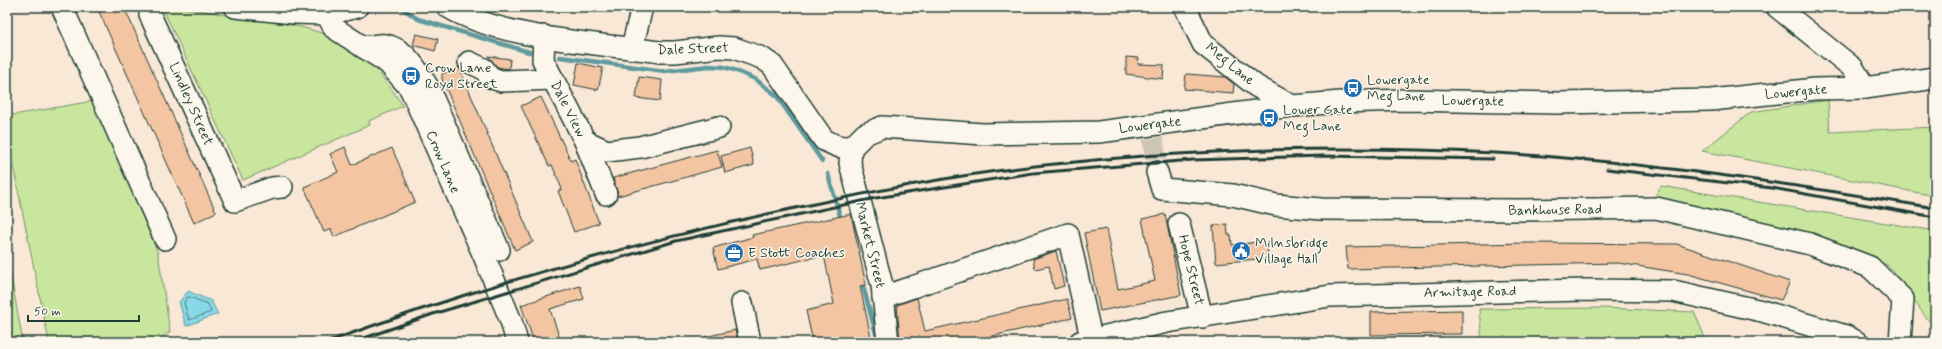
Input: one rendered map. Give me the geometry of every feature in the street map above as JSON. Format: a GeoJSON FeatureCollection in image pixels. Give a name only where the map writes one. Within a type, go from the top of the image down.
{"type":"FeatureCollection","features":[{"type":"Feature","properties":{"kind":"street"},"geometry":{"type":"LineString","coordinates":[[62,7],[165,239]]}},
{"type":"Feature","properties":{"kind":"street","name":"Lindley Street"},"geometry":{"type":"LineString","coordinates":[[150,7],[150,15],[235,201],[272,188],[282,187]]}},
{"type":"Feature","properties":{"kind":"street"},"geometry":{"type":"LineString","coordinates":[[235,7],[294,10],[327,14],[357,7]]}},
{"type":"Feature","properties":{"kind":"street","name":"Dale Street"},"geometry":{"type":"LineString","coordinates":[[448,7],[498,27],[544,36],[632,48],[675,52],[719,47],[748,52],[772,65],[824,140],[837,146],[851,148]]}},
{"type":"Feature","properties":{"kind":"street"},"geometry":{"type":"LineString","coordinates":[[632,48],[642,7]]}},
{"type":"Feature","properties":{"kind":"street","name":"Meg Lane"},"geometry":{"type":"LineString","coordinates":[[1185,7],[1204,44],[1256,86],[1292,106]]}},
{"type":"Feature","properties":{"kind":"street"},"geometry":{"type":"LineString","coordinates":[[1776,7],[1853,68],[1865,88]]}},
{"type":"Feature","properties":{"kind":"street","name":"Crow Lane"},"geometry":{"type":"LineString","coordinates":[[327,14],[334,28],[388,63],[410,88],[493,278],[511,321],[517,342]]}},
{"type":"Feature","properties":{"kind":"street","name":"Dale View"},"geometry":{"type":"LineString","coordinates":[[544,36],[543,60],[585,141],[607,151],[640,147],[719,127]]}},
{"type":"Feature","properties":{"kind":"street"},"geometry":{"type":"LineString","coordinates":[[363,47],[385,45],[399,50],[410,60],[422,77],[431,94],[499,250]]}},
{"type":"Feature","properties":{"kind":"street"},"geometry":{"type":"LineString","coordinates":[[469,62],[484,69],[490,77],[502,81],[553,79]]}},
{"type":"Feature","properties":{"kind":"street","name":"Lowergate"},"geometry":{"type":"LineString","coordinates":[[851,148],[865,134],[882,127],[983,134],[1152,132],[1292,106],[1341,102],[1406,100],[1558,103],[1711,100],[1815,88],[1865,88],[1935,78]]}},
{"type":"Feature","properties":{"kind":"street"},"geometry":{"type":"LineString","coordinates":[[585,141],[606,194]]}},
{"type":"Feature","properties":{"kind":"street","name":"Market Street"},"geometry":{"type":"LineString","coordinates":[[851,148],[850,163],[882,285],[888,342]]}},
{"type":"Feature","properties":{"kind":"street","name":"Bankhouse Road"},"geometry":{"type":"LineString","coordinates":[[1157,172],[1162,189],[1233,195],[1276,205],[1321,209],[1380,211],[1656,208],[1735,225],[1810,244],[1870,267],[1903,299],[1900,342]]}},
{"type":"Feature","properties":{"kind":"street","name":"Hope Street"},"geometry":{"type":"LineString","coordinates":[[1180,224],[1202,317]]}},
{"type":"Feature","properties":{"kind":"street"},"geometry":{"type":"LineString","coordinates":[[883,297],[1068,234],[1088,341]]}},
{"type":"Feature","properties":{"kind":"street","name":"Armitage Road"},"geometry":{"type":"LineString","coordinates":[[1088,341],[1167,322],[1330,296],[1587,290],[1673,291],[1762,311],[1846,336],[1857,342]]}},
{"type":"Feature","properties":{"kind":"street"},"geometry":{"type":"LineString","coordinates":[[742,303],[750,342]]}},
{"type":"Feature","properties":{"kind":"green space"},"geometry":{"type":"Polygon","coordinates":[[[162,7],[189,9],[280,23],[328,35],[343,42],[370,63],[388,84],[403,106],[369,121],[370,125],[243,180],[162,7]]]}},
{"type":"Feature","properties":{"kind":"green space"},"geometry":{"type":"Polygon","coordinates":[[[1828,100],[1830,132],[1935,127],[1935,196],[1702,151],[1751,112],[1828,100]]]}},
{"type":"Feature","properties":{"kind":"green space"},"geometry":{"type":"Polygon","coordinates":[[[93,101],[158,253],[170,332],[155,342],[49,342],[7,136],[7,116],[93,101]]]}},
{"type":"Feature","properties":{"kind":"green space"},"geometry":{"type":"Polygon","coordinates":[[[1661,186],[1935,231],[1935,321],[1928,320],[1889,266],[1828,240],[1652,201],[1661,186]]]}},
{"type":"Feature","properties":{"kind":"green space"},"geometry":{"type":"Polygon","coordinates":[[[7,255],[23,342],[7,342],[7,255]]]}},
{"type":"Feature","properties":{"kind":"green space"},"geometry":{"type":"Polygon","coordinates":[[[1602,308],[1694,312],[1707,342],[1482,342],[1479,309],[1602,308]]]}},
{"type":"Feature","properties":{"kind":"water"},"geometry":{"type":"Polygon","coordinates":[[[188,291],[211,301],[218,314],[186,326],[179,302],[188,291]]]}},
{"type":"Feature","properties":{"kind":"building"},"geometry":{"type":"Polygon","coordinates":[[[97,7],[124,7],[216,212],[194,223],[97,7]]]}},
{"type":"Feature","properties":{"kind":"building"},"geometry":{"type":"Polygon","coordinates":[[[416,34],[438,39],[435,51],[413,45],[416,34]]]}},
{"type":"Feature","properties":{"kind":"building"},"geometry":{"type":"Polygon","coordinates":[[[488,56],[510,59],[509,69],[497,67],[488,56]]]}},
{"type":"Feature","properties":{"kind":"building"},"geometry":{"type":"Polygon","coordinates":[[[1126,57],[1139,58],[1138,64],[1164,65],[1163,79],[1126,74],[1126,57]]]}},
{"type":"Feature","properties":{"kind":"building"},"geometry":{"type":"Polygon","coordinates":[[[578,63],[603,68],[598,90],[574,85],[578,63]]]}},
{"type":"Feature","properties":{"kind":"building"},"geometry":{"type":"Polygon","coordinates":[[[459,67],[533,242],[515,250],[442,79],[442,74],[459,67]]]}},
{"type":"Feature","properties":{"kind":"building"},"geometry":{"type":"Polygon","coordinates":[[[1186,74],[1225,77],[1234,84],[1233,93],[1184,89],[1186,74]]]}},
{"type":"Feature","properties":{"kind":"building"},"geometry":{"type":"Polygon","coordinates":[[[639,77],[662,80],[660,101],[636,98],[639,77]]]}},
{"type":"Feature","properties":{"kind":"building"},"geometry":{"type":"Polygon","coordinates":[[[541,97],[571,161],[575,159],[599,223],[574,232],[558,191],[562,189],[552,165],[549,166],[521,106],[541,97]]]}},
{"type":"Feature","properties":{"kind":"building"},"geometry":{"type":"Polygon","coordinates":[[[345,147],[352,165],[392,148],[415,202],[334,237],[331,229],[324,232],[304,187],[338,172],[330,154],[345,147]]]}},
{"type":"Feature","properties":{"kind":"building"},"geometry":{"type":"Polygon","coordinates":[[[750,148],[754,165],[725,173],[721,156],[750,148]]]}},
{"type":"Feature","properties":{"kind":"building"},"geometry":{"type":"Polygon","coordinates":[[[717,150],[722,167],[618,196],[613,178],[717,150]]]}},
{"type":"Feature","properties":{"kind":"building"},"geometry":{"type":"Polygon","coordinates":[[[851,214],[866,285],[860,286],[872,342],[813,342],[806,311],[834,304],[824,255],[760,270],[757,259],[718,269],[713,248],[753,237],[752,235],[851,214]]]}},
{"type":"Feature","properties":{"kind":"building"},"geometry":{"type":"Polygon","coordinates":[[[1165,214],[1181,295],[1100,311],[1084,233],[1106,229],[1118,289],[1155,281],[1142,219],[1165,214]]]}},
{"type":"Feature","properties":{"kind":"building","name":"Milnsbridge Village Hall"},"geometry":{"type":"Polygon","coordinates":[[[1227,224],[1228,235],[1231,235],[1232,245],[1267,241],[1268,258],[1216,263],[1213,226],[1227,224]]]}},
{"type":"Feature","properties":{"kind":"building"},"geometry":{"type":"Polygon","coordinates":[[[1529,243],[1677,244],[1790,282],[1781,300],[1688,274],[1618,263],[1348,269],[1346,247],[1529,243]]]}},
{"type":"Feature","properties":{"kind":"building"},"geometry":{"type":"Polygon","coordinates":[[[1056,251],[1064,286],[1054,289],[1049,266],[1035,269],[1033,259],[1056,251]]]}},
{"type":"Feature","properties":{"kind":"building"},"geometry":{"type":"Polygon","coordinates":[[[580,286],[584,299],[550,309],[561,342],[534,342],[521,305],[580,286]]]}},
{"type":"Feature","properties":{"kind":"building"},"geometry":{"type":"Polygon","coordinates":[[[917,298],[925,331],[1067,299],[1072,318],[966,342],[900,342],[897,305],[917,298]]]}},
{"type":"Feature","properties":{"kind":"building"},"geometry":{"type":"Polygon","coordinates":[[[1462,310],[1462,334],[1371,335],[1371,312],[1462,310]]]}},
{"type":"Feature","properties":{"kind":"building"},"geometry":{"type":"Polygon","coordinates":[[[735,330],[738,342],[706,342],[705,337],[735,330]]]}},
{"type":"Feature","properties":{"kind":"waterway"},"geometry":{"type":"LineString","coordinates":[[403,9],[418,19],[529,52]]}},
{"type":"Feature","properties":{"kind":"waterway"},"geometry":{"type":"LineString","coordinates":[[560,57],[665,71],[709,66],[724,67],[734,70],[755,79],[776,95],[822,161]]}},
{"type":"Feature","properties":{"kind":"waterway"},"geometry":{"type":"LineString","coordinates":[[828,174],[840,216]]}},
{"type":"Feature","properties":{"kind":"waterway"},"geometry":{"type":"LineString","coordinates":[[863,286],[876,334],[880,338]]}},
{"type":"Feature","properties":{"kind":"tunnel"},"geometry":{"type":"LineString","coordinates":[[1153,138],[1157,172]]}},
{"type":"Feature","properties":{"kind":"railway"},"geometry":{"type":"LineString","coordinates":[[327,342],[443,302],[561,266],[740,220],[946,178],[1092,160],[1207,152],[1322,149],[1380,149],[1495,153],[1606,162],[1716,174],[1935,208]]}},
{"type":"Feature","properties":{"kind":"railway"},"geometry":{"type":"LineString","coordinates":[[353,342],[433,314],[676,241],[876,198],[1033,173],[1193,160],[1323,156],[1493,159]]}},
{"type":"Feature","properties":{"kind":"railway"},"geometry":{"type":"LineString","coordinates":[[1607,169],[1772,188],[1935,217]]}},
{"type":"Feature","properties":{"kind":"place","name":"Crow Lane Royd Street"},"geometry":{"type":"Point","coordinates":[411,76]}},
{"type":"Feature","properties":{"kind":"place","name":"Lowergate Meg Lane"},"geometry":{"type":"Point","coordinates":[1353,88]}},
{"type":"Feature","properties":{"kind":"place","name":"Lower Gate Meg Lane"},"geometry":{"type":"Point","coordinates":[1269,118]}},
{"type":"Feature","properties":{"kind":"place","name":"Milnsbridge Village Hall"},"geometry":{"type":"Point","coordinates":[1241,251]}},
{"type":"Feature","properties":{"kind":"place","name":"E Stott Coaches"},"geometry":{"type":"Point","coordinates":[734,253]}}]}
